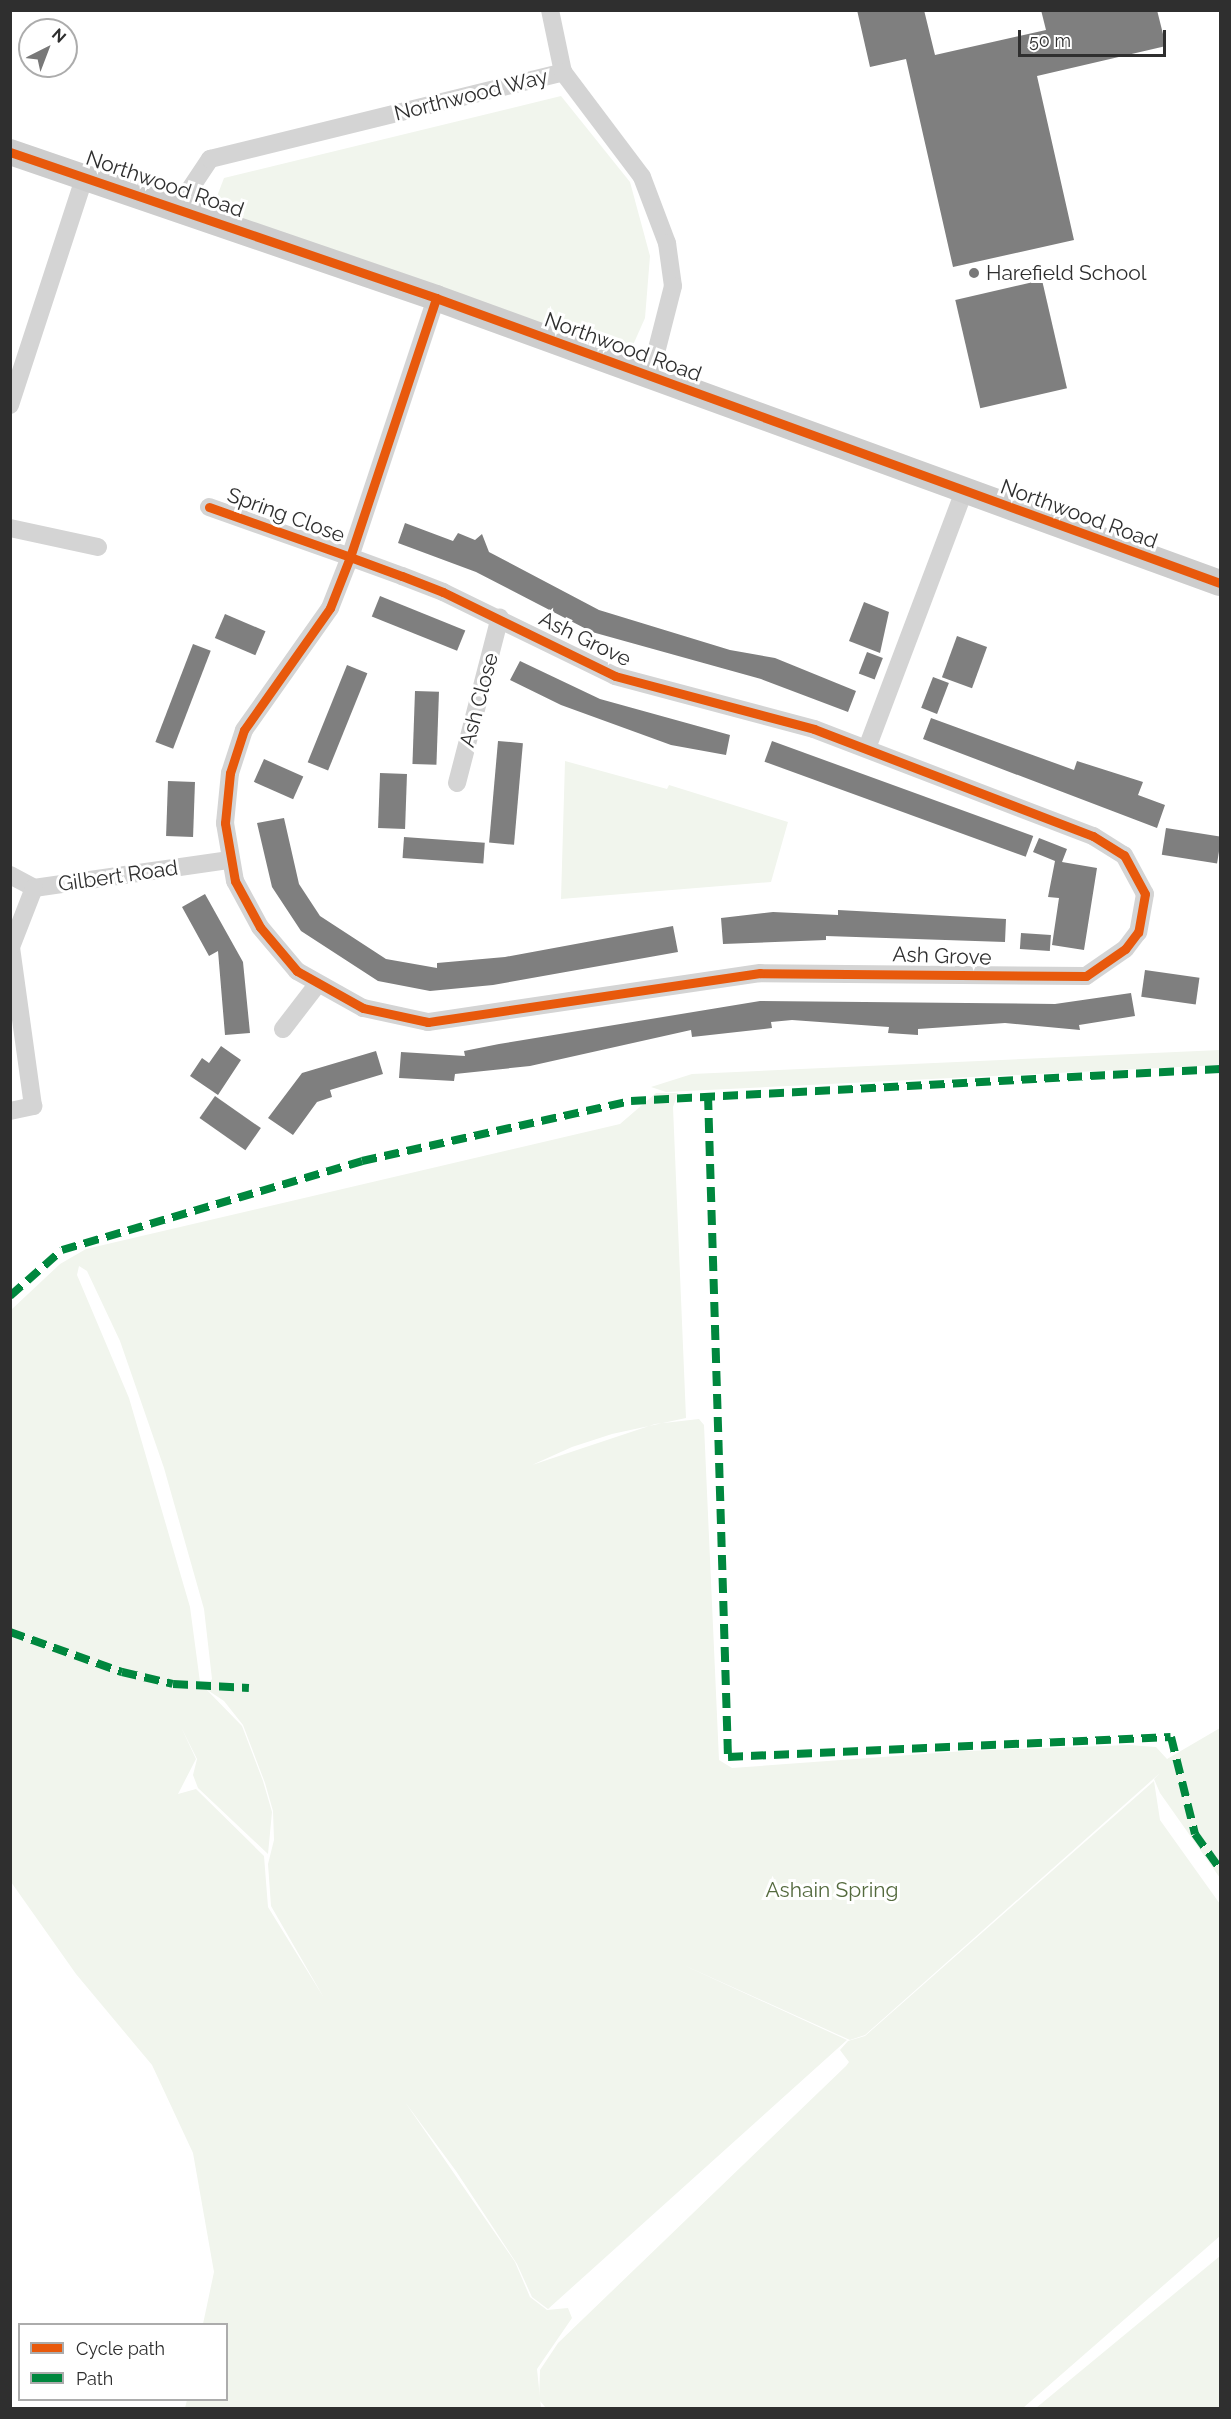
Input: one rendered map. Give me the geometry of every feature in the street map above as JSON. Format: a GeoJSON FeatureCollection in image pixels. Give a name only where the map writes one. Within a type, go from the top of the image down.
{"type":"FeatureCollection","features":[{"type":"Feature","properties":{"kind":"street"},"geometry":{"type":"LineString","coordinates":[[550,10],[563,72]]}},
{"type":"Feature","properties":{"kind":"street","name":"Northwood Way"},"geometry":{"type":"LineString","coordinates":[[178,207],[210,159],[563,72],[642,177],[667,243],[673,286],[650,376]]}},
{"type":"Feature","properties":{"kind":"street","name":"Northwood Road"},"geometry":{"type":"LineString","coordinates":[[10,152],[85,175],[436,298],[1221,584]]}},
{"type":"Feature","properties":{"kind":"street"},"geometry":{"type":"LineString","coordinates":[[10,405],[85,175]]}},
{"type":"Feature","properties":{"kind":"street","name":"Ash Grove"},"geometry":{"type":"LineString","coordinates":[[350,557],[500,617],[615,676],[765,712],[867,748],[1109,844],[1133,867],[1144,894],[1132,941],[1086,976],[760,974],[428,1022],[384,1015],[316,986],[260,927],[228,860],[225,806],[244,730],[317,632],[350,557],[436,298]]}},
{"type":"Feature","properties":{"kind":"street"},"geometry":{"type":"LineString","coordinates":[[867,748],[964,491]]}},
{"type":"Feature","properties":{"kind":"street","name":"Spring Close"},"geometry":{"type":"LineString","coordinates":[[209,507],[350,557]]}},
{"type":"Feature","properties":{"kind":"street"},"geometry":{"type":"LineString","coordinates":[[10,528],[98,547]]}},
{"type":"Feature","properties":{"kind":"street","name":"Ash Close"},"geometry":{"type":"LineString","coordinates":[[457,783],[500,617]]}},
{"type":"Feature","properties":{"kind":"street","name":"Gilbert Road"},"geometry":{"type":"LineString","coordinates":[[10,875],[34,888],[228,860]]}},
{"type":"Feature","properties":{"kind":"street"},"geometry":{"type":"LineString","coordinates":[[10,1111],[33,1106],[11,947],[34,888]]}},
{"type":"Feature","properties":{"kind":"street"},"geometry":{"type":"LineString","coordinates":[[284,1029],[316,986]]}},
{"type":"Feature","properties":{"kind":"green space"},"geometry":{"type":"Polygon","coordinates":[[[561,96],[630,182],[650,256],[645,318],[625,363],[211,212],[224,178],[561,96]]]}},
{"type":"Feature","properties":{"kind":"green space"},"geometry":{"type":"Polygon","coordinates":[[[565,761],[667,789],[669,785],[788,822],[771,882],[561,899],[565,761]]]}},
{"type":"Feature","properties":{"kind":"green space"},"geometry":{"type":"Polygon","coordinates":[[[1220,1050],[1220,1065],[666,1092],[651,1087],[692,1074],[1220,1050]]]}},
{"type":"Feature","properties":{"kind":"green space","name":"Ashain Spring"},"geometry":{"type":"Polygon","coordinates":[[[656,1093],[678,1093],[673,1107],[686,1418],[662,1423],[699,1419],[704,1425],[719,1760],[732,1768],[965,1751],[1129,1745],[1156,1747],[1167,1759],[1220,1728],[1220,1878],[1160,1793],[1154,1779],[1160,1773],[865,2035],[850,2040],[679,1963],[847,2040],[548,2309],[532,2297],[517,2264],[456,2171],[405,2102],[515,2262],[530,2297],[547,2310],[568,2308],[572,2318],[537,2369],[541,2408],[185,2408],[187,2401],[228,2401],[228,2323],[203,2323],[214,2272],[193,2153],[152,2065],[76,1974],[11,1882],[11,1310],[60,1264],[86,1249],[620,1124],[656,1093]],[[79,1266],[77,1275],[129,1398],[190,1607],[200,1682],[207,1686],[212,1679],[204,1609],[164,1468],[120,1341],[87,1271],[79,1266]],[[649,1426],[612,1434],[572,1447],[532,1465],[649,1426]],[[206,1689],[242,1726],[263,1781],[272,1812],[268,1854],[198,1788],[193,1775],[197,1759],[181,1727],[196,1759],[178,1794],[196,1789],[264,1856],[268,1907],[324,1998],[271,1906],[268,1864],[274,1840],[273,1811],[265,1783],[243,1725],[224,1701],[206,1689]]]}},
{"type":"Feature","properties":{"kind":"green space"},"geometry":{"type":"Polygon","coordinates":[[[1154,1781],[1160,1820],[1220,1904],[1220,2236],[1023,2408],[546,2408],[539,2400],[540,2370],[558,2343],[846,2066],[849,2062],[840,2050],[848,2041],[865,2036],[1154,1781]]]}},
{"type":"Feature","properties":{"kind":"green space"},"geometry":{"type":"Polygon","coordinates":[[[1220,2256],[1220,2408],[1036,2408],[1220,2256]]]}},
{"type":"Feature","properties":{"kind":"building"},"geometry":{"type":"Polygon","coordinates":[[[857,10],[924,10],[935,55],[1046,30],[1041,10],[1157,10],[1166,46],[1037,76],[1074,240],[953,267],[906,59],[870,67],[857,10]]]}},
{"type":"Feature","properties":{"kind":"building"},"geometry":{"type":"Polygon","coordinates":[[[1042,280],[1067,388],[980,408],[955,300],[1042,280]]]}},
{"type":"Feature","properties":{"kind":"building"},"geometry":{"type":"Polygon","coordinates":[[[405,523],[453,541],[458,533],[475,540],[482,534],[489,552],[599,610],[730,650],[775,658],[856,691],[848,712],[761,679],[592,632],[476,572],[398,543],[405,523]]]}},
{"type":"Feature","properties":{"kind":"building"},"geometry":{"type":"Polygon","coordinates":[[[380,596],[465,630],[457,651],[372,616],[380,596]]]}},
{"type":"Feature","properties":{"kind":"building"},"geometry":{"type":"Polygon","coordinates":[[[864,602],[889,612],[880,653],[849,641],[864,602]]]}},
{"type":"Feature","properties":{"kind":"building"},"geometry":{"type":"Polygon","coordinates":[[[225,614],[266,631],[255,655],[215,638],[225,614]]]}},
{"type":"Feature","properties":{"kind":"building"},"geometry":{"type":"Polygon","coordinates":[[[957,636],[987,647],[972,688],[942,677],[957,636]]]}},
{"type":"Feature","properties":{"kind":"building"},"geometry":{"type":"Polygon","coordinates":[[[193,644],[211,651],[173,749],[155,742],[193,644]]]}},
{"type":"Feature","properties":{"kind":"building"},"geometry":{"type":"Polygon","coordinates":[[[867,652],[883,658],[875,680],[859,673],[867,652]]]}},
{"type":"Feature","properties":{"kind":"building"},"geometry":{"type":"Polygon","coordinates":[[[520,661],[600,699],[730,735],[726,755],[671,745],[561,705],[510,680],[520,661]]]}},
{"type":"Feature","properties":{"kind":"building"},"geometry":{"type":"Polygon","coordinates":[[[347,665],[367,673],[328,771],[308,762],[347,665]]]}},
{"type":"Feature","properties":{"kind":"building"},"geometry":{"type":"Polygon","coordinates":[[[933,677],[949,683],[937,714],[921,708],[933,677]]]}},
{"type":"Feature","properties":{"kind":"building"},"geometry":{"type":"Polygon","coordinates":[[[415,691],[439,692],[436,765],[412,764],[415,691]]]}},
{"type":"Feature","properties":{"kind":"building"},"geometry":{"type":"Polygon","coordinates":[[[931,718],[1074,770],[1077,761],[1143,782],[1138,795],[1165,805],[1157,828],[923,739],[931,718]]]}},
{"type":"Feature","properties":{"kind":"building"},"geometry":{"type":"Polygon","coordinates":[[[498,741],[523,743],[514,845],[489,843],[498,741]]]}},
{"type":"Feature","properties":{"kind":"building"},"geometry":{"type":"Polygon","coordinates":[[[772,741],[1033,836],[1026,857],[764,762],[772,741]]]}},
{"type":"Feature","properties":{"kind":"building"},"geometry":{"type":"Polygon","coordinates":[[[264,759],[303,776],[293,799],[254,782],[264,759]]]}},
{"type":"Feature","properties":{"kind":"building"},"geometry":{"type":"Polygon","coordinates":[[[380,773],[407,774],[405,829],[378,828],[380,773]]]}},
{"type":"Feature","properties":{"kind":"building"},"geometry":{"type":"Polygon","coordinates":[[[168,781],[195,782],[193,837],[166,836],[168,781]]]}},
{"type":"Feature","properties":{"kind":"building"},"geometry":{"type":"Polygon","coordinates":[[[284,818],[299,884],[320,916],[386,959],[437,968],[437,963],[505,957],[673,926],[678,952],[493,985],[430,991],[378,981],[301,931],[272,887],[257,823],[284,818]]]}},
{"type":"Feature","properties":{"kind":"building"},"geometry":{"type":"Polygon","coordinates":[[[1166,828],[1220,837],[1217,863],[1162,855],[1166,828]]]}},
{"type":"Feature","properties":{"kind":"building"},"geometry":{"type":"Polygon","coordinates":[[[404,837],[485,843],[483,864],[403,858],[404,837]]]}},
{"type":"Feature","properties":{"kind":"building"},"geometry":{"type":"Polygon","coordinates":[[[1039,838],[1067,849],[1062,862],[1097,868],[1084,950],[1052,945],[1059,898],[1048,897],[1055,861],[1033,852],[1039,838]]]}},
{"type":"Feature","properties":{"kind":"building"},"geometry":{"type":"Polygon","coordinates":[[[205,894],[243,962],[250,1033],[225,1035],[218,951],[209,956],[182,907],[205,894]]]}},
{"type":"Feature","properties":{"kind":"building"},"geometry":{"type":"Polygon","coordinates":[[[838,910],[1006,919],[1005,942],[826,936],[826,940],[723,944],[721,918],[773,912],[838,915],[838,910]]]}},
{"type":"Feature","properties":{"kind":"building"},"geometry":{"type":"Polygon","coordinates":[[[1021,933],[1051,935],[1050,951],[1020,949],[1021,933]]]}},
{"type":"Feature","properties":{"kind":"building"},"geometry":{"type":"Polygon","coordinates":[[[1145,970],[1199,978],[1196,1004],[1141,997],[1145,970]]]}},
{"type":"Feature","properties":{"kind":"building"},"geometry":{"type":"Polygon","coordinates":[[[1131,993],[1135,1016],[1079,1025],[1080,1030],[1005,1023],[918,1029],[918,1035],[888,1033],[889,1027],[792,1020],[771,1022],[772,1028],[692,1037],[691,1030],[530,1066],[455,1074],[454,1081],[399,1078],[401,1052],[465,1056],[464,1051],[499,1044],[760,1001],[1055,1004],[1131,993]]]}},
{"type":"Feature","properties":{"kind":"building"},"geometry":{"type":"Polygon","coordinates":[[[221,1046],[241,1060],[218,1095],[190,1076],[202,1058],[209,1063],[221,1046]]]}},
{"type":"Feature","properties":{"kind":"building"},"geometry":{"type":"Polygon","coordinates":[[[376,1051],[383,1074],[330,1090],[332,1097],[317,1102],[293,1135],[268,1118],[302,1073],[376,1051]]]}},
{"type":"Feature","properties":{"kind":"building"},"geometry":{"type":"Polygon","coordinates":[[[215,1096],[261,1128],[245,1150],[200,1118],[215,1096]]]}},
{"type":"Feature","properties":{"kind":"marked path"},"geometry":{"type":"LineString","coordinates":[[10,1296],[62,1250],[362,1161],[631,1101],[1220,1069]]}},
{"type":"Feature","properties":{"kind":"marked path"},"geometry":{"type":"LineString","coordinates":[[708,1095],[728,1757],[1171,1737],[1195,1834],[1220,1869]]}},
{"type":"Feature","properties":{"kind":"marked path"},"geometry":{"type":"LineString","coordinates":[[10,1632],[122,1672],[173,1684],[249,1688]]}},
{"type":"Feature","properties":{"kind":"cycle path"},"geometry":{"type":"LineString","coordinates":[[10,152],[436,298],[1220,583]]}},
{"type":"Feature","properties":{"kind":"cycle path"},"geometry":{"type":"LineString","coordinates":[[209,507],[350,557],[443,592],[615,676],[814,729],[1093,836],[1124,855],[1145,894],[1138,932],[1125,949],[1086,976],[760,973],[428,1022],[363,1008],[297,971],[260,927],[235,881],[225,823],[230,773],[244,730],[330,608],[350,557],[436,298]]}},
{"type":"Feature","properties":{"kind":"place","name":"Harefield School"},"geometry":{"type":"Point","coordinates":[974,273]}}]}
